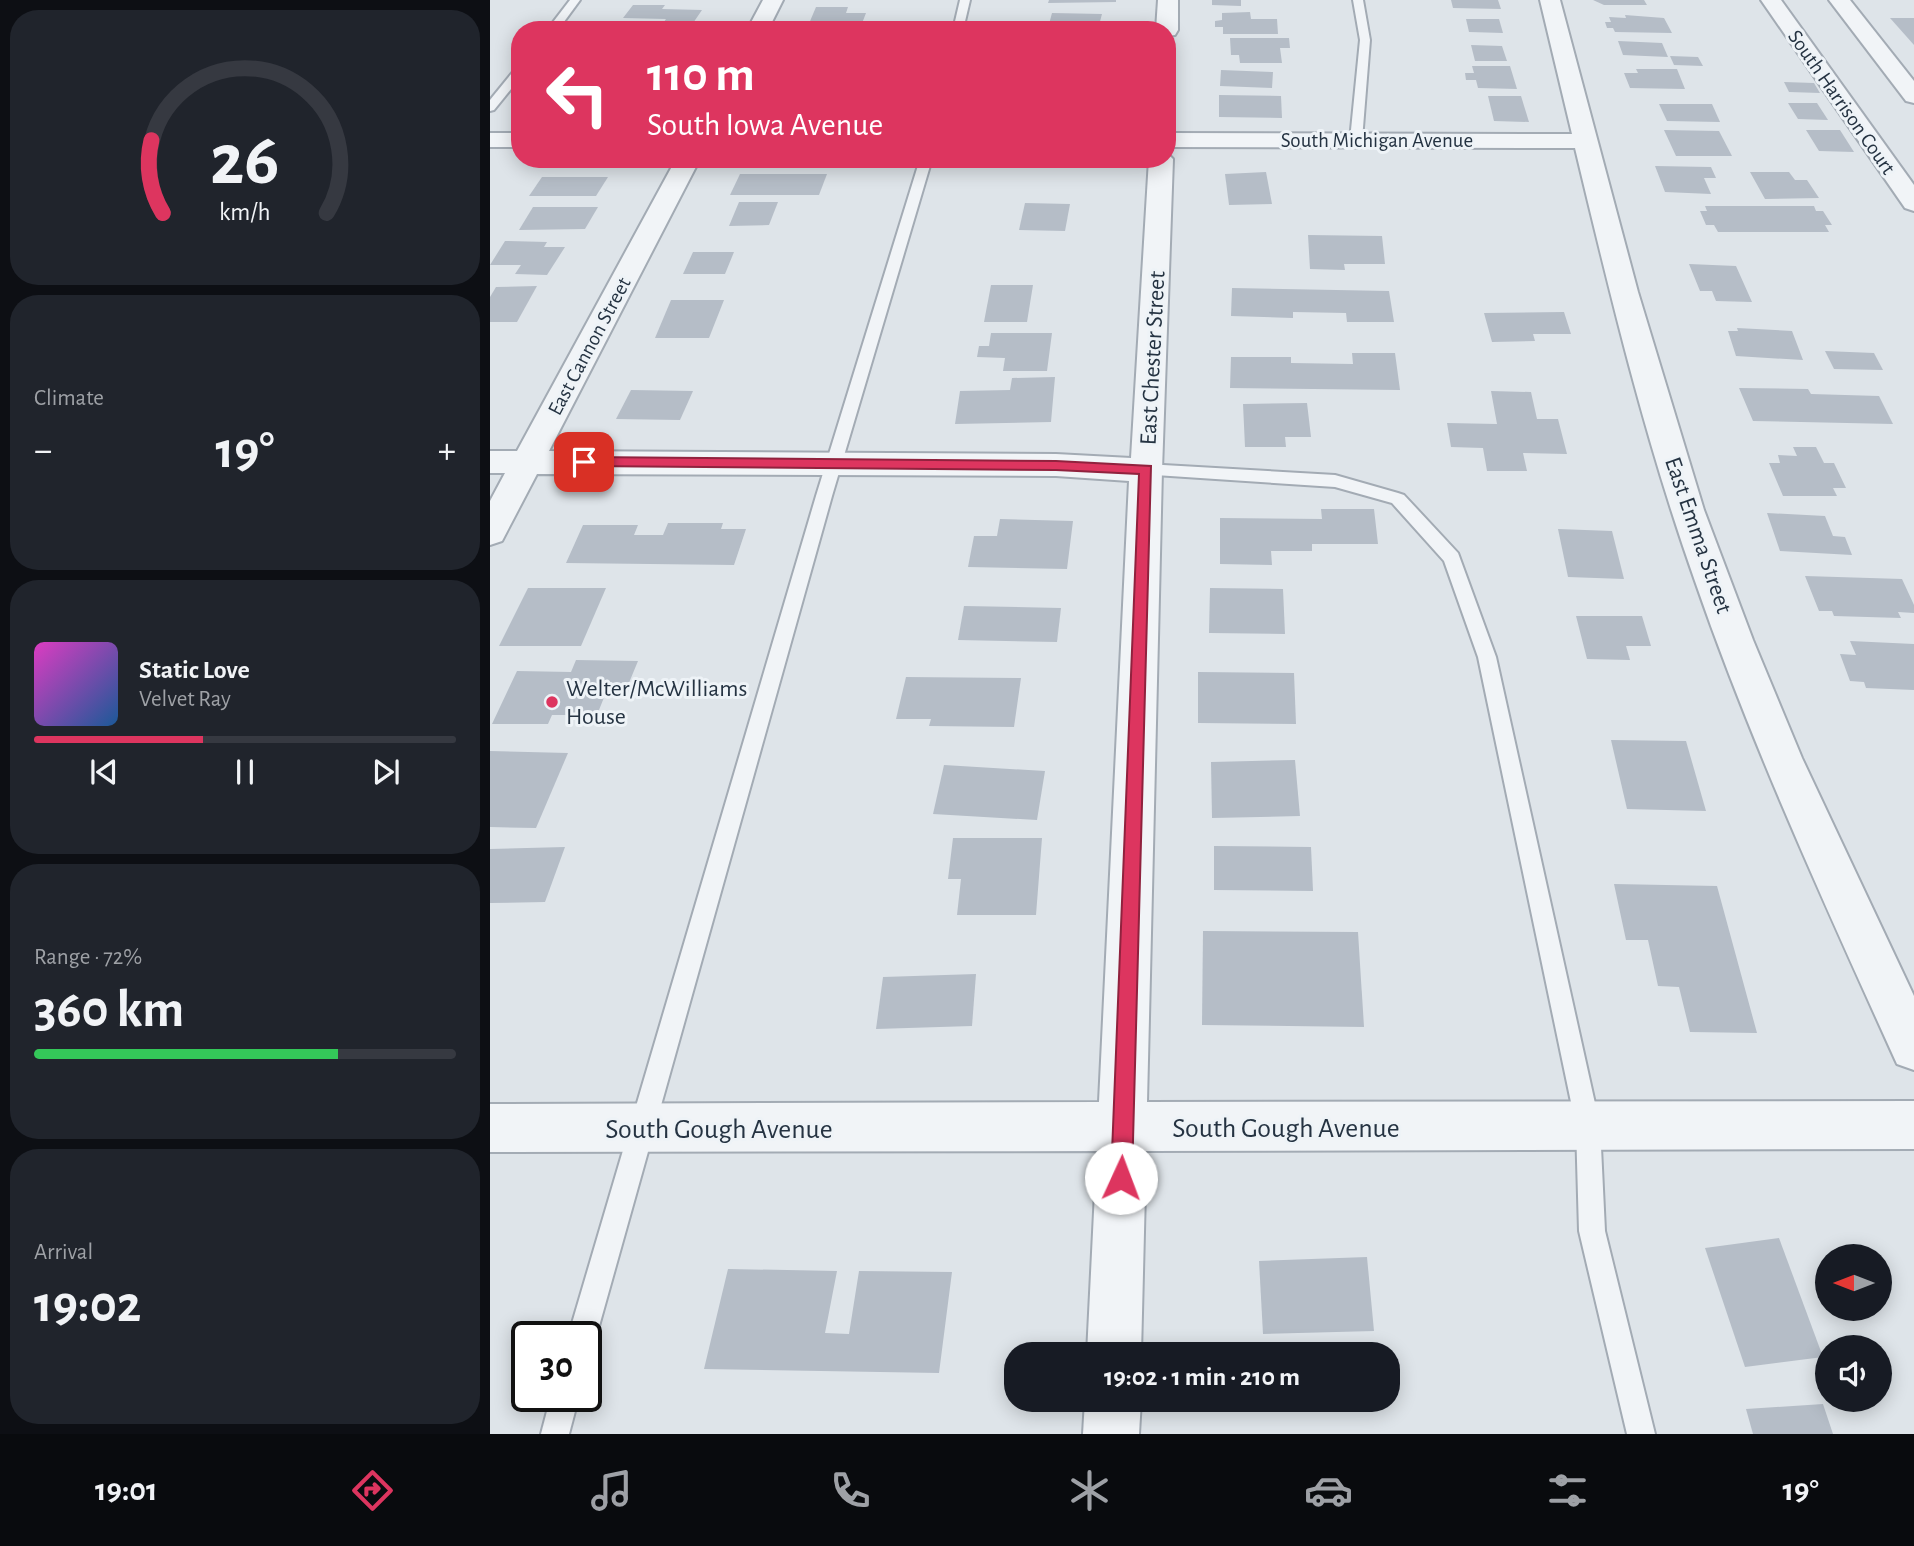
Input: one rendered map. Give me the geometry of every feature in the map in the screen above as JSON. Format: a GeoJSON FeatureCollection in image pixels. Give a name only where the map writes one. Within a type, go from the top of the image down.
{"type":"FeatureCollection","features":[{"type":"Feature","properties":{"kind":"street"},"geometry":{"type":"LineString","coordinates":[[762,21],[773,0]]}},
{"type":"Feature","properties":{"kind":"street"},"geometry":{"type":"LineString","coordinates":[[1167,21],[1168,0]]}},
{"type":"Feature","properties":{"kind":"street","name":"East Emma Street"},"geometry":{"type":"LineString","coordinates":[[1550,0],[1654,397],[1712,580],[1811,829],[1914,1047]]}},
{"type":"Feature","properties":{"kind":"street","name":"South Harrison Court"},"geometry":{"type":"LineString","coordinates":[[1770,0],[1914,203]]}},
{"type":"Feature","properties":{"kind":"street"},"geometry":{"type":"LineString","coordinates":[[1839,0],[1914,96]]}},
{"type":"Feature","properties":{"kind":"street"},"geometry":{"type":"LineString","coordinates":[[1889,64],[1914,63]]}},
{"type":"Feature","properties":{"kind":"street"},"geometry":{"type":"LineString","coordinates":[[490,140],[511,140]]}},
{"type":"Feature","properties":{"kind":"street","name":"South Michigan Avenue"},"geometry":{"type":"LineString","coordinates":[[1176,140],[1586,141]]}},
{"type":"Feature","properties":{"kind":"street","name":"East Cannon Street"},"geometry":{"type":"LineString","coordinates":[[490,532],[683,168]]}},
{"type":"Feature","properties":{"kind":"street","name":"East Chester Street"},"geometry":{"type":"LineString","coordinates":[[1114,1342],[1146,470],[1161,168]]}},
{"type":"Feature","properties":{"kind":"street"},"geometry":{"type":"LineString","coordinates":[[490,462],[1056,465],[1146,470]]}},
{"type":"Feature","properties":{"kind":"street","name":"South Gough Avenue"},"geometry":{"type":"LineString","coordinates":[[490,1128],[1914,1125]]}},
{"type":"Feature","properties":{"kind":"street"},"geometry":{"type":"LineString","coordinates":[[1111,1434],[1112,1412]]}},
{"type":"Feature","properties":{"kind":"lane"},"geometry":{"type":"LineString","coordinates":[[559,21],[575,0]]}},
{"type":"Feature","properties":{"kind":"lane"},"geometry":{"type":"LineString","coordinates":[[960,21],[965,0]]}},
{"type":"Feature","properties":{"kind":"lane"},"geometry":{"type":"LineString","coordinates":[[1356,141],[1365,40],[1358,0]]}},
{"type":"Feature","properties":{"kind":"lane"},"geometry":{"type":"LineString","coordinates":[[490,108],[511,81]]}},
{"type":"Feature","properties":{"kind":"lane"},"geometry":{"type":"LineString","coordinates":[[586,1321],[640,1128],[923,168]]}},
{"type":"Feature","properties":{"kind":"lane"},"geometry":{"type":"LineString","coordinates":[[1146,470],[1335,481],[1398,499],[1452,558],[1487,657],[1588,1126],[1592,1231],[1640,1434]]}},
{"type":"Feature","properties":{"kind":"lane"},"geometry":{"type":"LineString","coordinates":[[555,1434],[561,1412]]}},
{"type":"Feature","properties":{"kind":"building"},"geometry":{"type":"Polygon","coordinates":[[[1049,0],[1116,0],[1116,2],[1048,3],[1049,0]]]}},
{"type":"Feature","properties":{"kind":"building"},"geometry":{"type":"Polygon","coordinates":[[[1212,0],[1241,0],[1241,6],[1212,5],[1212,0]]]}},
{"type":"Feature","properties":{"kind":"building"},"geometry":{"type":"Polygon","coordinates":[[[1451,0],[1498,0],[1501,9],[1453,8],[1451,0]]]}},
{"type":"Feature","properties":{"kind":"building"},"geometry":{"type":"Polygon","coordinates":[[[1593,0],[1644,0],[1647,5],[1604,5],[1593,0]]]}},
{"type":"Feature","properties":{"kind":"building"},"geometry":{"type":"Polygon","coordinates":[[[633,5],[665,5],[662,9],[702,10],[694,21],[623,18],[633,5]]]}},
{"type":"Feature","properties":{"kind":"building"},"geometry":{"type":"Polygon","coordinates":[[[816,7],[848,7],[846,13],[866,13],[863,21],[810,21],[816,7]]]}},
{"type":"Feature","properties":{"kind":"building"},"geometry":{"type":"Polygon","coordinates":[[[1250,12],[1251,19],[1277,19],[1278,34],[1223,34],[1223,27],[1215,27],[1215,21],[1222,20],[1222,13],[1250,12]]]}},
{"type":"Feature","properties":{"kind":"building"},"geometry":{"type":"Polygon","coordinates":[[[1052,13],[1102,14],[1100,21],[1050,21],[1052,13]]]}},
{"type":"Feature","properties":{"kind":"building"},"geometry":{"type":"Polygon","coordinates":[[[1625,15],[1664,18],[1672,33],[1615,32],[1613,28],[1607,28],[1605,22],[1611,22],[1609,17],[1626,18],[1625,15]]]}},
{"type":"Feature","properties":{"kind":"building"},"geometry":{"type":"Polygon","coordinates":[[[1890,18],[1914,18],[1914,45],[1890,18]]]}},
{"type":"Feature","properties":{"kind":"building"},"geometry":{"type":"Polygon","coordinates":[[[1466,19],[1499,19],[1503,33],[1469,32],[1466,19]]]}},
{"type":"Feature","properties":{"kind":"building"},"geometry":{"type":"Polygon","coordinates":[[[1230,38],[1289,38],[1290,48],[1280,48],[1282,63],[1240,63],[1239,55],[1231,55],[1230,38]]]}},
{"type":"Feature","properties":{"kind":"building"},"geometry":{"type":"Polygon","coordinates":[[[1618,41],[1662,43],[1668,57],[1623,55],[1618,41]]]}},
{"type":"Feature","properties":{"kind":"building"},"geometry":{"type":"Polygon","coordinates":[[[1471,45],[1502,46],[1507,61],[1475,61],[1471,45]]]}},
{"type":"Feature","properties":{"kind":"building"},"geometry":{"type":"Polygon","coordinates":[[[1670,56],[1698,57],[1703,66],[1674,65],[1670,56]]]}},
{"type":"Feature","properties":{"kind":"building"},"geometry":{"type":"Polygon","coordinates":[[[1472,66],[1510,66],[1517,89],[1478,88],[1476,80],[1466,80],[1465,73],[1474,73],[1472,66]]]}},
{"type":"Feature","properties":{"kind":"building"},"geometry":{"type":"Polygon","coordinates":[[[1636,69],[1677,69],[1685,89],[1630,88],[1624,73],[1638,73],[1636,69]]]}},
{"type":"Feature","properties":{"kind":"building"},"geometry":{"type":"Polygon","coordinates":[[[1221,70],[1273,72],[1272,88],[1220,86],[1221,70]]]}},
{"type":"Feature","properties":{"kind":"building"},"geometry":{"type":"Polygon","coordinates":[[[1784,82],[1814,83],[1820,93],[1789,92],[1784,82]]]}},
{"type":"Feature","properties":{"kind":"building"},"geometry":{"type":"Polygon","coordinates":[[[1219,95],[1281,96],[1282,118],[1219,117],[1219,95]]]}},
{"type":"Feature","properties":{"kind":"building"},"geometry":{"type":"Polygon","coordinates":[[[1488,96],[1521,96],[1529,122],[1494,121],[1488,96]]]}},
{"type":"Feature","properties":{"kind":"building"},"geometry":{"type":"Polygon","coordinates":[[[1788,103],[1817,103],[1828,120],[1798,119],[1788,103]]]}},
{"type":"Feature","properties":{"kind":"building"},"geometry":{"type":"Polygon","coordinates":[[[1659,104],[1712,104],[1720,122],[1667,121],[1659,104]]]}},
{"type":"Feature","properties":{"kind":"building"},"geometry":{"type":"Polygon","coordinates":[[[1664,130],[1719,131],[1732,156],[1676,156],[1664,130]]]}},
{"type":"Feature","properties":{"kind":"building"},"geometry":{"type":"Polygon","coordinates":[[[1806,130],[1840,130],[1854,152],[1819,151],[1806,130]]]}},
{"type":"Feature","properties":{"kind":"building"},"geometry":{"type":"Polygon","coordinates":[[[1655,166],[1711,167],[1716,178],[1704,178],[1711,194],[1665,192],[1655,166]]]}},
{"type":"Feature","properties":{"kind":"building"},"geometry":{"type":"Polygon","coordinates":[[[1266,172],[1272,204],[1229,205],[1225,174],[1266,172]]]}},
{"type":"Feature","properties":{"kind":"building"},"geometry":{"type":"Polygon","coordinates":[[[1750,172],[1789,172],[1795,180],[1807,180],[1819,198],[1765,199],[1750,172]]]}},
{"type":"Feature","properties":{"kind":"building"},"geometry":{"type":"Polygon","coordinates":[[[740,174],[827,174],[819,195],[730,195],[740,174]]]}},
{"type":"Feature","properties":{"kind":"building"},"geometry":{"type":"Polygon","coordinates":[[[542,177],[608,177],[596,196],[529,196],[542,177]]]}},
{"type":"Feature","properties":{"kind":"building"},"geometry":{"type":"Polygon","coordinates":[[[739,202],[778,202],[769,225],[729,226],[739,202]]]}},
{"type":"Feature","properties":{"kind":"building"},"geometry":{"type":"Polygon","coordinates":[[[1025,203],[1070,204],[1065,231],[1019,230],[1025,203]]]}},
{"type":"Feature","properties":{"kind":"building"},"geometry":{"type":"Polygon","coordinates":[[[1705,206],[1814,206],[1816,211],[1823,211],[1832,225],[1825,225],[1829,232],[1718,232],[1714,225],[1706,225],[1700,211],[1707,211],[1705,206]]]}},
{"type":"Feature","properties":{"kind":"building"},"geometry":{"type":"Polygon","coordinates":[[[533,207],[598,207],[585,229],[519,230],[533,207]]]}},
{"type":"Feature","properties":{"kind":"building"},"geometry":{"type":"Polygon","coordinates":[[[1308,235],[1382,236],[1385,264],[1344,264],[1345,270],[1310,269],[1308,235]]]}},
{"type":"Feature","properties":{"kind":"building"},"geometry":{"type":"Polygon","coordinates":[[[505,241],[547,242],[544,247],[565,247],[547,275],[515,274],[521,265],[490,265],[505,241]]]}},
{"type":"Feature","properties":{"kind":"building"},"geometry":{"type":"Polygon","coordinates":[[[693,252],[734,252],[725,274],[683,274],[693,252]]]}},
{"type":"Feature","properties":{"kind":"building"},"geometry":{"type":"Polygon","coordinates":[[[1689,264],[1736,266],[1752,302],[1716,301],[1712,291],[1700,291],[1689,264]]]}},
{"type":"Feature","properties":{"kind":"building"},"geometry":{"type":"Polygon","coordinates":[[[991,285],[1033,285],[1027,322],[984,322],[991,285]]]}},
{"type":"Feature","properties":{"kind":"building"},"geometry":{"type":"Polygon","coordinates":[[[537,286],[517,322],[490,322],[490,297],[496,287],[537,286]]]}},
{"type":"Feature","properties":{"kind":"building"},"geometry":{"type":"Polygon","coordinates":[[[1232,288],[1389,291],[1394,322],[1347,322],[1346,313],[1293,312],[1293,318],[1231,316],[1232,288]]]}},
{"type":"Feature","properties":{"kind":"building"},"geometry":{"type":"Polygon","coordinates":[[[671,300],[724,300],[709,338],[655,338],[671,300]]]}},
{"type":"Feature","properties":{"kind":"building"},"geometry":{"type":"Polygon","coordinates":[[[1564,312],[1571,334],[1533,334],[1535,341],[1492,342],[1484,313],[1564,312]]]}},
{"type":"Feature","properties":{"kind":"building"},"geometry":{"type":"Polygon","coordinates":[[[1737,328],[1792,331],[1803,360],[1736,356],[1728,331],[1738,331],[1737,328]]]}},
{"type":"Feature","properties":{"kind":"building"},"geometry":{"type":"Polygon","coordinates":[[[991,333],[1052,333],[1047,371],[1003,371],[1005,358],[977,357],[979,346],[989,346],[991,333]]]}},
{"type":"Feature","properties":{"kind":"building"},"geometry":{"type":"Polygon","coordinates":[[[1825,351],[1874,353],[1883,370],[1834,369],[1825,351]]]}},
{"type":"Feature","properties":{"kind":"building"},"geometry":{"type":"Polygon","coordinates":[[[1352,353],[1395,353],[1400,390],[1230,388],[1231,357],[1291,357],[1291,363],[1353,364],[1352,353]]]}},
{"type":"Feature","properties":{"kind":"building"},"geometry":{"type":"Polygon","coordinates":[[[1055,377],[1051,422],[955,424],[960,391],[1010,390],[1012,378],[1055,377]]]}},
{"type":"Feature","properties":{"kind":"building"},"geometry":{"type":"Polygon","coordinates":[[[1739,388],[1808,389],[1811,394],[1879,396],[1893,424],[1753,421],[1739,388]]]}},
{"type":"Feature","properties":{"kind":"building"},"geometry":{"type":"Polygon","coordinates":[[[631,390],[693,391],[680,420],[616,419],[631,390]]]}},
{"type":"Feature","properties":{"kind":"building"},"geometry":{"type":"Polygon","coordinates":[[[1491,391],[1531,392],[1537,419],[1558,419],[1567,454],[1523,453],[1527,471],[1487,471],[1483,448],[1451,447],[1447,423],[1497,424],[1491,391]]]}},
{"type":"Feature","properties":{"kind":"building"},"geometry":{"type":"Polygon","coordinates":[[[1307,403],[1311,437],[1285,437],[1286,447],[1245,447],[1243,404],[1307,403]]]}},
{"type":"Feature","properties":{"kind":"building"},"geometry":{"type":"Polygon","coordinates":[[[1793,447],[1816,447],[1824,463],[1834,463],[1846,488],[1833,488],[1837,496],[1783,496],[1769,463],[1780,463],[1778,455],[1797,456],[1793,447]]]}},
{"type":"Feature","properties":{"kind":"building"},"geometry":{"type":"Polygon","coordinates":[[[1321,509],[1374,509],[1378,544],[1312,544],[1312,551],[1271,551],[1272,565],[1220,564],[1220,518],[1322,519],[1321,509]]]}},
{"type":"Feature","properties":{"kind":"building"},"geometry":{"type":"Polygon","coordinates":[[[1767,513],[1825,516],[1833,536],[1845,537],[1852,555],[1780,551],[1767,513]]]}},
{"type":"Feature","properties":{"kind":"building"},"geometry":{"type":"Polygon","coordinates":[[[1000,519],[1073,521],[1067,569],[968,567],[974,536],[997,536],[1000,519]]]}},
{"type":"Feature","properties":{"kind":"building"},"geometry":{"type":"Polygon","coordinates":[[[668,523],[723,523],[721,529],[746,529],[734,565],[566,563],[583,525],[638,525],[634,535],[663,535],[668,523]]]}},
{"type":"Feature","properties":{"kind":"building"},"geometry":{"type":"Polygon","coordinates":[[[1558,529],[1612,531],[1624,579],[1568,577],[1558,529]]]}},
{"type":"Feature","properties":{"kind":"building"},"geometry":{"type":"Polygon","coordinates":[[[1805,576],[1902,579],[1914,605],[1914,613],[1898,612],[1901,618],[1834,616],[1832,611],[1819,611],[1805,576]]]}},
{"type":"Feature","properties":{"kind":"building"},"geometry":{"type":"Polygon","coordinates":[[[528,588],[606,588],[581,646],[499,646],[528,588]]]}},
{"type":"Feature","properties":{"kind":"building"},"geometry":{"type":"Polygon","coordinates":[[[1210,588],[1283,589],[1285,634],[1209,633],[1210,588]]]}},
{"type":"Feature","properties":{"kind":"building"},"geometry":{"type":"Polygon","coordinates":[[[964,606],[1061,608],[1057,642],[958,640],[964,606]]]}},
{"type":"Feature","properties":{"kind":"building"},"geometry":{"type":"Polygon","coordinates":[[[1576,616],[1642,616],[1651,646],[1626,646],[1630,660],[1587,659],[1576,616]]]}},
{"type":"Feature","properties":{"kind":"building"},"geometry":{"type":"Polygon","coordinates":[[[1850,641],[1914,644],[1914,690],[1866,688],[1864,682],[1850,681],[1840,654],[1856,655],[1850,641]]]}},
{"type":"Feature","properties":{"kind":"building","name":"Welter/McWilliams House"},"geometry":{"type":"Polygon","coordinates":[[[576,660],[638,661],[626,690],[607,690],[597,715],[552,715],[548,724],[492,724],[517,671],[571,672],[576,660]]]}},
{"type":"Feature","properties":{"kind":"building"},"geometry":{"type":"Polygon","coordinates":[[[1198,672],[1294,673],[1296,724],[1198,723],[1198,672]]]}},
{"type":"Feature","properties":{"kind":"building"},"geometry":{"type":"Polygon","coordinates":[[[906,677],[1021,678],[1014,727],[929,726],[931,719],[896,719],[906,677]]]}},
{"type":"Feature","properties":{"kind":"building"},"geometry":{"type":"Polygon","coordinates":[[[1611,740],[1686,741],[1706,811],[1627,809],[1611,740]]]}},
{"type":"Feature","properties":{"kind":"building"},"geometry":{"type":"Polygon","coordinates":[[[490,751],[568,753],[536,828],[490,827],[490,751]]]}},
{"type":"Feature","properties":{"kind":"building"},"geometry":{"type":"Polygon","coordinates":[[[1295,760],[1300,816],[1212,818],[1211,762],[1295,760]]]}},
{"type":"Feature","properties":{"kind":"building"},"geometry":{"type":"Polygon","coordinates":[[[944,765],[1045,771],[1037,820],[933,814],[944,765]]]}},
{"type":"Feature","properties":{"kind":"building"},"geometry":{"type":"Polygon","coordinates":[[[953,838],[1042,838],[1036,915],[957,915],[961,879],[948,879],[953,838]]]}},
{"type":"Feature","properties":{"kind":"building"},"geometry":{"type":"Polygon","coordinates":[[[1214,846],[1311,847],[1313,891],[1214,890],[1214,846]]]}},
{"type":"Feature","properties":{"kind":"building"},"geometry":{"type":"Polygon","coordinates":[[[565,847],[545,902],[490,903],[490,849],[565,847]]]}},
{"type":"Feature","properties":{"kind":"building"},"geometry":{"type":"Polygon","coordinates":[[[1614,884],[1717,886],[1757,1033],[1690,1032],[1679,987],[1658,986],[1648,940],[1626,940],[1614,884]]]}},
{"type":"Feature","properties":{"kind":"building"},"geometry":{"type":"Polygon","coordinates":[[[1203,931],[1358,932],[1364,1027],[1202,1025],[1203,931]]]}},
{"type":"Feature","properties":{"kind":"building"},"geometry":{"type":"Polygon","coordinates":[[[976,974],[972,1026],[876,1029],[883,977],[976,974]]]}},
{"type":"Feature","properties":{"kind":"building"},"geometry":{"type":"Polygon","coordinates":[[[1779,1238],[1815,1335],[1815,1358],[1745,1367],[1705,1248],[1779,1238]]]}},
{"type":"Feature","properties":{"kind":"building"},"geometry":{"type":"Polygon","coordinates":[[[1367,1257],[1374,1331],[1263,1334],[1259,1261],[1367,1257]]]}},
{"type":"Feature","properties":{"kind":"building"},"geometry":{"type":"Polygon","coordinates":[[[728,1269],[837,1271],[825,1333],[849,1334],[859,1271],[952,1272],[939,1373],[704,1369],[728,1269]]]}},
{"type":"Feature","properties":{"kind":"building"},"geometry":{"type":"Polygon","coordinates":[[[1815,1405],[1815,1412],[1826,1412],[1833,1434],[1753,1434],[1746,1409],[1815,1405]]]}},
{"type":"Feature","properties":{"kind":"place","name":"Welter/McWilliams House"},"geometry":{"type":"Point","coordinates":[552,702]}},
{"type":"Feature","properties":{"kind":"route"},"geometry":{"type":"LineString","coordinates":[[584,462],[1056,465],[1146,470],[1121,1178]]}}]}
